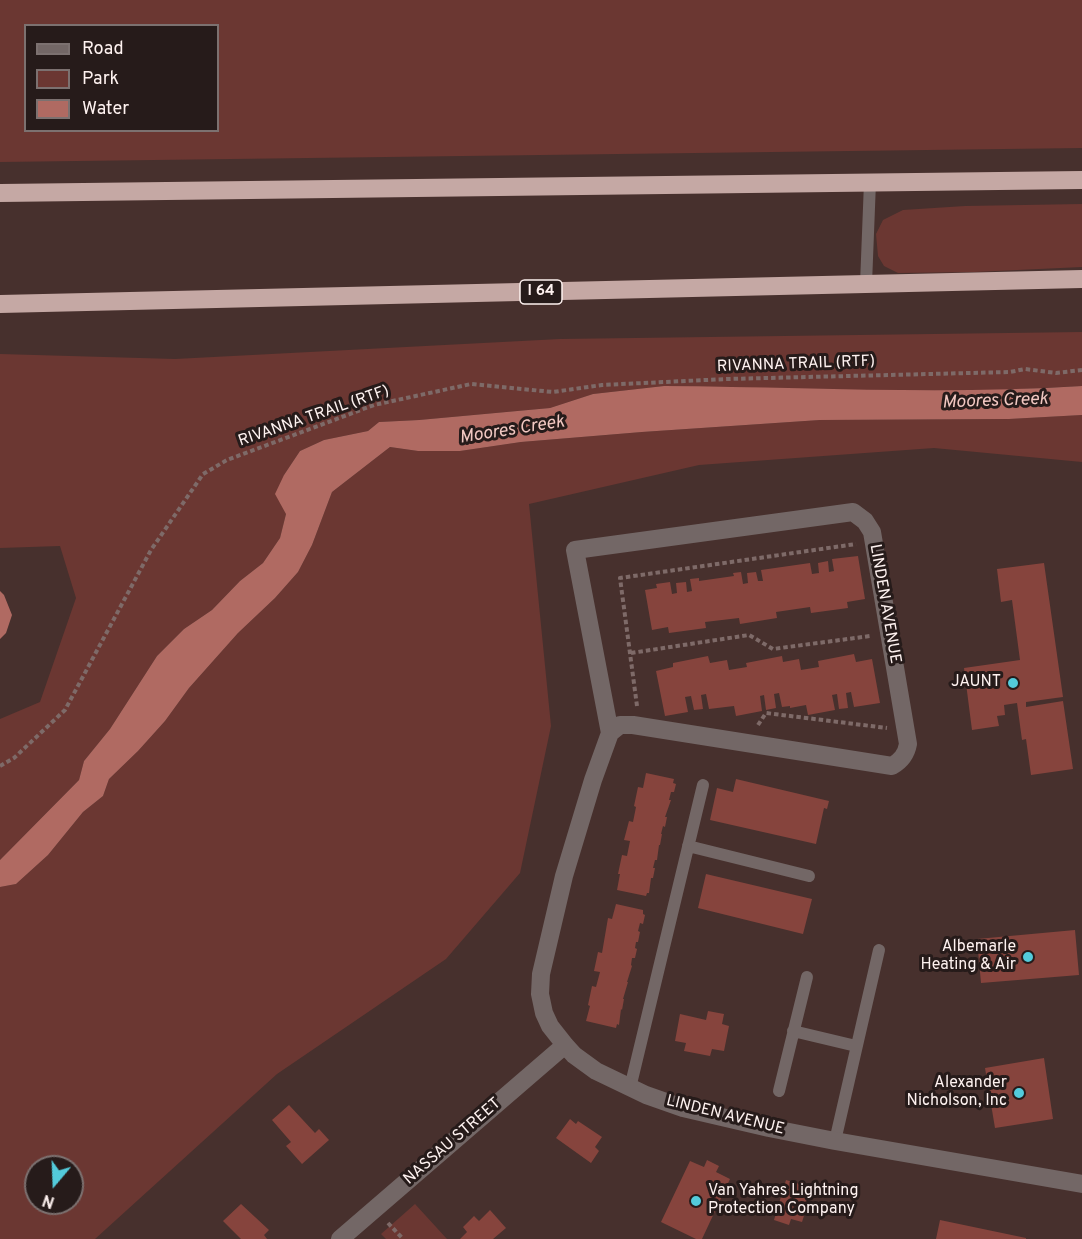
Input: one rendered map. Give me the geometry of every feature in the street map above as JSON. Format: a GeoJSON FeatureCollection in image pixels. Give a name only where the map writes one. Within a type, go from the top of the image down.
{"type":"FeatureCollection","features":[{"type":"Feature","properties":{"kind":"highway"},"geometry":{"type":"LineString","coordinates":[[0,193],[1082,180]]}},
{"type":"Feature","properties":{"kind":"highway","name":"I 64"},"geometry":{"type":"LineString","coordinates":[[0,304],[1082,279]]}},
{"type":"Feature","properties":{"kind":"street","name":"LINDEN AVENUE"},"geometry":{"type":"LineString","coordinates":[[610,733],[620,725],[633,725],[892,766],[900,761],[907,751],[908,744],[872,532],[865,521],[853,512],[575,550],[610,733],[564,876],[541,974],[540,994],[544,1013],[550,1026],[565,1046],[596,1071],[646,1095],[683,1108],[835,1141],[1082,1184]]}},
{"type":"Feature","properties":{"kind":"street","name":"NASSAU STREET"},"geometry":{"type":"LineString","coordinates":[[340,1239],[565,1046]]}},
{"type":"Feature","properties":{"kind":"lane"},"geometry":{"type":"LineString","coordinates":[[866,284],[870,182]]}},
{"type":"Feature","properties":{"kind":"lane"},"geometry":{"type":"LineString","coordinates":[[630,1088],[703,785]]}},
{"type":"Feature","properties":{"kind":"lane"},"geometry":{"type":"LineString","coordinates":[[688,846],[808,876]]}},
{"type":"Feature","properties":{"kind":"lane"},"geometry":{"type":"LineString","coordinates":[[835,1141],[879,950]]}},
{"type":"Feature","properties":{"kind":"lane"},"geometry":{"type":"LineString","coordinates":[[778,1091],[807,977]]}},
{"type":"Feature","properties":{"kind":"lane"},"geometry":{"type":"LineString","coordinates":[[793,1031],[856,1046]]}},
{"type":"Feature","properties":{"kind":"path","name":"RIVANNA TRAIL (RTF)"},"geometry":{"type":"LineString","coordinates":[[0,766],[14,758],[65,711],[151,550],[203,474],[227,460],[374,405],[471,384],[553,392],[602,385],[727,379],[1010,372],[1024,369],[1056,373],[1082,370]]}},
{"type":"Feature","properties":{"kind":"path"},"geometry":{"type":"LineString","coordinates":[[638,713],[620,578],[861,543]]}},
{"type":"Feature","properties":{"kind":"path"},"geometry":{"type":"LineString","coordinates":[[631,653],[749,635],[773,649],[875,635]]}},
{"type":"Feature","properties":{"kind":"path"},"geometry":{"type":"LineString","coordinates":[[755,730],[765,713],[889,728]]}},
{"type":"Feature","properties":{"kind":"path"},"geometry":{"type":"LineString","coordinates":[[388,1223],[403,1239]]}},
{"type":"Feature","properties":{"kind":"green space"},"geometry":{"type":"Polygon","coordinates":[[[0,0],[1082,0],[1082,148],[0,162],[0,0]]]}},
{"type":"Feature","properties":{"kind":"green space"},"geometry":{"type":"Polygon","coordinates":[[[1082,204],[1082,267],[898,273],[884,266],[878,256],[876,234],[883,220],[903,210],[965,206],[1082,204]]]}},
{"type":"Feature","properties":{"kind":"green space"},"geometry":{"type":"Polygon","coordinates":[[[1082,332],[1082,386],[1001,390],[889,391],[664,386],[593,394],[550,408],[379,422],[368,431],[324,440],[300,451],[284,475],[286,514],[280,538],[263,563],[240,581],[212,610],[184,629],[157,656],[110,729],[84,761],[79,780],[0,860],[0,719],[40,702],[76,598],[60,546],[0,548],[0,354],[175,359],[560,339],[1082,332]]]}},
{"type":"Feature","properties":{"kind":"green space"},"geometry":{"type":"Polygon","coordinates":[[[1082,415],[1082,462],[934,448],[699,465],[529,504],[551,726],[520,873],[446,959],[277,1074],[95,1239],[0,1239],[0,887],[16,884],[48,855],[83,812],[103,796],[109,779],[165,721],[189,688],[238,633],[275,598],[298,572],[312,545],[332,492],[390,447],[418,451],[460,451],[521,442],[820,420],[1008,419],[1082,415]]]}},
{"type":"Feature","properties":{"kind":"green space"},"geometry":{"type":"Polygon","coordinates":[[[415,1204],[447,1239],[386,1239],[381,1234],[415,1204]]]}},
{"type":"Feature","properties":{"kind":"water","name":"Moores Creek"},"geometry":{"type":"Polygon","coordinates":[[[664,386],[978,390],[1082,386],[1082,415],[1009,419],[820,420],[521,442],[460,451],[418,451],[390,447],[332,492],[312,545],[298,572],[275,598],[238,633],[189,688],[165,721],[109,779],[103,796],[83,812],[48,855],[16,884],[0,887],[0,860],[79,780],[84,761],[110,729],[157,656],[184,629],[212,610],[240,581],[263,563],[280,538],[286,514],[275,494],[300,451],[324,440],[368,431],[379,422],[550,408],[593,394],[664,386]]]}},
{"type":"Feature","properties":{"kind":"water"},"geometry":{"type":"Polygon","coordinates":[[[0,591],[12,615],[6,633],[0,639],[0,591]]]}},
{"type":"Feature","properties":{"kind":"building"},"geometry":{"type":"Polygon","coordinates":[[[858,556],[865,599],[847,602],[848,608],[811,613],[810,607],[776,612],[777,618],[740,624],[739,618],[705,622],[706,628],[669,633],[668,627],[652,630],[645,590],[657,588],[656,584],[670,582],[672,594],[677,593],[676,583],[686,582],[687,592],[692,591],[690,579],[699,578],[699,581],[734,576],[733,573],[741,572],[743,584],[748,583],[747,573],[756,572],[758,581],[763,581],[761,570],[810,563],[812,574],[819,573],[818,563],[828,561],[829,572],[834,571],[832,559],[858,556]]]}},
{"type":"Feature","properties":{"kind":"building","name":"JAUNT"},"geometry":{"type":"Polygon","coordinates":[[[1044,563],[1063,697],[1026,702],[1026,707],[1063,701],[1073,769],[1031,775],[1026,739],[1022,740],[1017,703],[1004,705],[1005,715],[997,716],[999,726],[972,730],[964,668],[1020,660],[1012,600],[1001,602],[997,569],[1044,563]]]}},
{"type":"Feature","properties":{"kind":"building"},"geometry":{"type":"Polygon","coordinates":[[[854,654],[856,662],[872,659],[880,703],[854,707],[851,692],[846,693],[848,708],[839,709],[837,694],[832,695],[835,710],[808,715],[806,705],[782,707],[779,693],[774,694],[776,708],[766,710],[764,695],[760,696],[762,711],[736,716],[734,706],[709,709],[706,694],[701,695],[703,709],[694,710],[691,696],[685,697],[688,712],[665,716],[656,671],[673,667],[673,663],[708,656],[710,663],[727,660],[729,670],[747,667],[746,663],[782,656],[783,662],[799,659],[801,670],[819,667],[818,661],[854,654]]]}},
{"type":"Feature","properties":{"kind":"building"},"geometry":{"type":"Polygon","coordinates":[[[646,773],[674,779],[673,783],[676,784],[674,792],[671,792],[665,827],[663,826],[657,860],[653,868],[655,868],[653,878],[651,878],[649,893],[646,896],[617,890],[622,855],[627,856],[630,841],[624,840],[629,821],[633,822],[638,787],[643,788],[646,773]]]}},
{"type":"Feature","properties":{"kind":"building"},"geometry":{"type":"Polygon","coordinates":[[[736,779],[829,801],[827,809],[824,808],[816,844],[710,820],[717,788],[733,792],[736,779]]]}},
{"type":"Feature","properties":{"kind":"building"},"geometry":{"type":"Polygon","coordinates":[[[706,874],[812,899],[803,934],[698,908],[706,874]]]}},
{"type":"Feature","properties":{"kind":"building"},"geometry":{"type":"Polygon","coordinates":[[[616,904],[643,910],[645,915],[643,924],[640,923],[635,958],[632,958],[619,1025],[617,1024],[616,1028],[586,1021],[592,986],[596,987],[600,972],[594,971],[598,952],[602,953],[608,918],[612,919],[616,904]]]}},
{"type":"Feature","properties":{"kind":"building","name":"Albemarle Heating & Air"},"geometry":{"type":"Polygon","coordinates":[[[1075,930],[1079,975],[981,983],[977,939],[1075,930]]]}},
{"type":"Feature","properties":{"kind":"building"},"geometry":{"type":"Polygon","coordinates":[[[708,1011],[724,1014],[722,1024],[729,1026],[724,1051],[712,1049],[710,1056],[684,1051],[686,1043],[675,1041],[680,1014],[706,1020],[708,1011]]]}},
{"type":"Feature","properties":{"kind":"building","name":"Alexander Nicholson, Inc"},"geometry":{"type":"Polygon","coordinates":[[[1044,1058],[1053,1119],[995,1128],[985,1068],[1044,1058]]]}},
{"type":"Feature","properties":{"kind":"building"},"geometry":{"type":"Polygon","coordinates":[[[289,1105],[315,1133],[319,1129],[329,1140],[302,1164],[286,1146],[291,1142],[272,1120],[289,1105]]]}},
{"type":"Feature","properties":{"kind":"building"},"geometry":{"type":"Polygon","coordinates":[[[570,1119],[576,1124],[578,1121],[602,1137],[595,1147],[599,1151],[591,1163],[556,1138],[570,1119]]]}},
{"type":"Feature","properties":{"kind":"building","name":"Van Yahres Lightning Protection Company"},"geometry":{"type":"Polygon","coordinates":[[[707,1160],[719,1166],[716,1172],[730,1179],[702,1239],[696,1239],[661,1222],[690,1161],[704,1167],[707,1160]]]}},
{"type":"Feature","properties":{"kind":"building"},"geometry":{"type":"Polygon","coordinates":[[[786,1180],[813,1188],[802,1222],[791,1219],[789,1225],[774,1220],[786,1180]]]}},
{"type":"Feature","properties":{"kind":"building"},"geometry":{"type":"Polygon","coordinates":[[[241,1204],[269,1230],[264,1235],[267,1239],[241,1239],[223,1221],[241,1204]]]}},
{"type":"Feature","properties":{"kind":"building"},"geometry":{"type":"Polygon","coordinates":[[[490,1210],[506,1228],[493,1239],[460,1239],[467,1232],[463,1227],[474,1216],[479,1221],[490,1210]]]}},
{"type":"Feature","properties":{"kind":"building"},"geometry":{"type":"Polygon","coordinates":[[[940,1220],[1026,1238],[1026,1239],[936,1239],[940,1220]]]}},
{"type":"Feature","properties":{"kind":"place","name":"JAUNT"},"geometry":{"type":"Point","coordinates":[1013,683]}},
{"type":"Feature","properties":{"kind":"place","name":"Albemarle Heating & Air"},"geometry":{"type":"Point","coordinates":[1028,957]}},
{"type":"Feature","properties":{"kind":"place","name":"Alexander Nicholson, Inc"},"geometry":{"type":"Point","coordinates":[1019,1093]}},
{"type":"Feature","properties":{"kind":"place","name":"Van Yahres Lightning Protection Company"},"geometry":{"type":"Point","coordinates":[696,1201]}}]}
